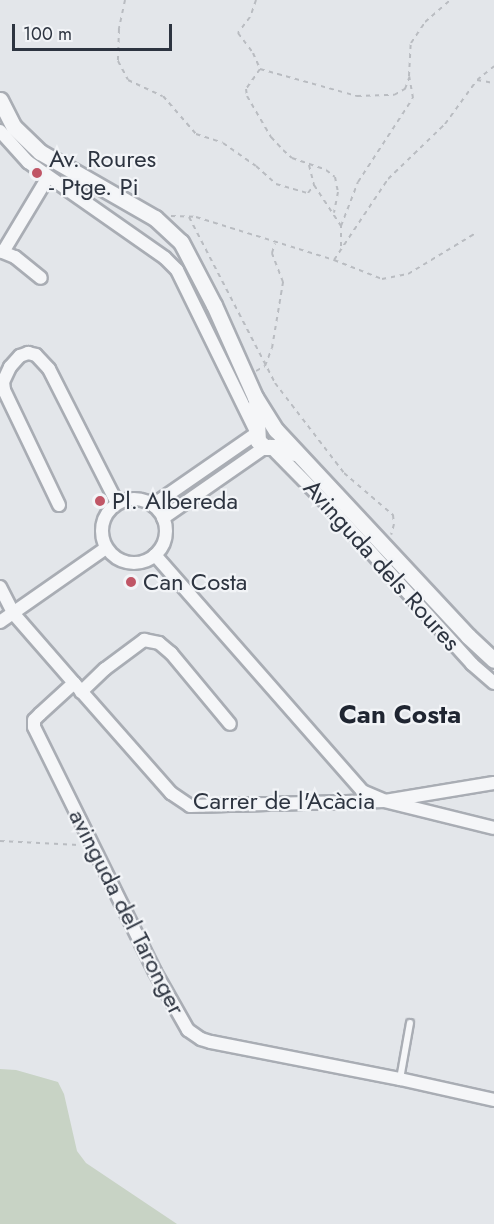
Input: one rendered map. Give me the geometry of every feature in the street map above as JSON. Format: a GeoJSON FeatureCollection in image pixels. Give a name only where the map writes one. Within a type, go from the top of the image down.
{"type":"FeatureCollection","features":[{"type":"Feature","properties":{"kind":"street"},"geometry":{"type":"LineString","coordinates":[[0,100],[14,127],[26,140],[54,161],[155,218],[181,242],[190,256],[255,397],[276,430],[296,454],[385,544],[468,636],[494,660]]}},
{"type":"Feature","properties":{"kind":"street"},"geometry":{"type":"LineString","coordinates":[[0,131],[16,151],[48,177],[165,258],[177,270],[258,441],[267,446],[296,454]]}},
{"type":"Feature","properties":{"kind":"street"},"geometry":{"type":"LineString","coordinates":[[41,278],[15,257],[1,252],[48,177]]}},
{"type":"Feature","properties":{"kind":"street"},"geometry":{"type":"LineString","coordinates":[[59,505],[4,390],[3,382],[10,367],[20,356],[28,353],[36,355],[49,369],[117,503]]}},
{"type":"Feature","properties":{"kind":"street"},"geometry":{"type":"LineString","coordinates":[[255,397],[259,420],[256,433]]}},
{"type":"Feature","properties":{"kind":"street"},"geometry":{"type":"LineString","coordinates":[[153,505],[256,433],[276,430]]}},
{"type":"Feature","properties":{"kind":"street"},"geometry":{"type":"LineString","coordinates":[[164,518],[267,446],[276,430]]}},
{"type":"Feature","properties":{"kind":"street","name":"Avinguda dels Roures"},"geometry":{"type":"LineString","coordinates":[[267,446],[332,509],[472,664],[494,683]]}},
{"type":"Feature","properties":{"kind":"street"},"geometry":{"type":"LineString","coordinates":[[137,499],[153,505],[164,518],[165,539],[155,555],[140,562],[130,563],[121,560],[106,548],[102,527],[105,517],[117,503],[137,499]]}},
{"type":"Feature","properties":{"kind":"street"},"geometry":{"type":"LineString","coordinates":[[0,622],[106,548]]}},
{"type":"Feature","properties":{"kind":"street"},"geometry":{"type":"LineString","coordinates":[[155,555],[362,791],[385,801],[494,828]]}},
{"type":"Feature","properties":{"kind":"street","name":"Carrer de l'Acàcia"},"geometry":{"type":"LineString","coordinates":[[0,587],[14,613],[77,687],[171,793],[190,806],[385,801],[494,783]]}},
{"type":"Feature","properties":{"kind":"street","name":"avinguda del Taronger"},"geometry":{"type":"LineString","coordinates":[[230,724],[171,653],[159,643],[144,640],[34,720],[34,727],[154,972],[189,1030],[201,1039],[211,1042],[494,1100]]}},
{"type":"Feature","properties":{"kind":"lane"},"geometry":{"type":"LineString","coordinates":[[400,1079],[410,1023]]}},
{"type":"Feature","properties":{"kind":"path"},"geometry":{"type":"LineString","coordinates":[[125,0],[119,29],[118,61],[128,80],[163,96],[196,134],[223,143],[256,166],[276,184],[288,190],[308,193],[314,185]]}},
{"type":"Feature","properties":{"kind":"path"},"geometry":{"type":"LineString","coordinates":[[256,0],[250,17],[238,33],[253,53],[260,69]]}},
{"type":"Feature","properties":{"kind":"path"},"geometry":{"type":"LineString","coordinates":[[260,69],[357,96],[394,95],[405,89],[409,76],[411,43],[425,22],[450,0]]}},
{"type":"Feature","properties":{"kind":"path"},"geometry":{"type":"LineString","coordinates":[[334,260],[341,246],[356,229],[388,179],[445,124],[477,80],[494,66]]}},
{"type":"Feature","properties":{"kind":"path"},"geometry":{"type":"LineString","coordinates":[[260,69],[246,90],[252,106],[271,137],[292,158],[326,170],[335,177],[338,192],[334,213]]}},
{"type":"Feature","properties":{"kind":"path"},"geometry":{"type":"LineString","coordinates":[[341,246],[341,226],[358,182],[413,98],[409,76]]}},
{"type":"Feature","properties":{"kind":"path"},"geometry":{"type":"LineString","coordinates":[[477,80],[494,83]]}},
{"type":"Feature","properties":{"kind":"path"},"geometry":{"type":"LineString","coordinates":[[309,165],[314,185],[341,226]]}},
{"type":"Feature","properties":{"kind":"path"},"geometry":{"type":"LineString","coordinates":[[189,217],[265,366],[298,416],[344,473],[393,515],[392,534],[385,544]]}},
{"type":"Feature","properties":{"kind":"path"},"geometry":{"type":"LineString","coordinates":[[155,218],[189,217],[334,260],[382,279],[408,274],[476,233]]}},
{"type":"Feature","properties":{"kind":"path"},"geometry":{"type":"LineString","coordinates":[[245,374],[260,370],[265,366],[272,348],[283,282],[272,253],[276,242]]}},
{"type":"Feature","properties":{"kind":"path"},"geometry":{"type":"LineString","coordinates":[[0,841],[69,847],[91,843]]}},
{"type":"Feature","properties":{"kind":"green space"},"geometry":{"type":"Polygon","coordinates":[[[0,1069],[16,1070],[58,1082],[64,1094],[77,1151],[86,1163],[177,1224],[0,1224],[0,1069]]]}},
{"type":"Feature","properties":{"kind":"place","name":"Av. Roures - Ptge. Pi"},"geometry":{"type":"Point","coordinates":[37,173]}},
{"type":"Feature","properties":{"kind":"place","name":"Pl. Albereda"},"geometry":{"type":"Point","coordinates":[100,501]}},
{"type":"Feature","properties":{"kind":"place","name":"Can Costa"},"geometry":{"type":"Point","coordinates":[131,582]}},
{"type":"Feature","properties":{"kind":"district","name":"Can Costa"},"geometry":{"type":"Point","coordinates":[400,715]}}]}
